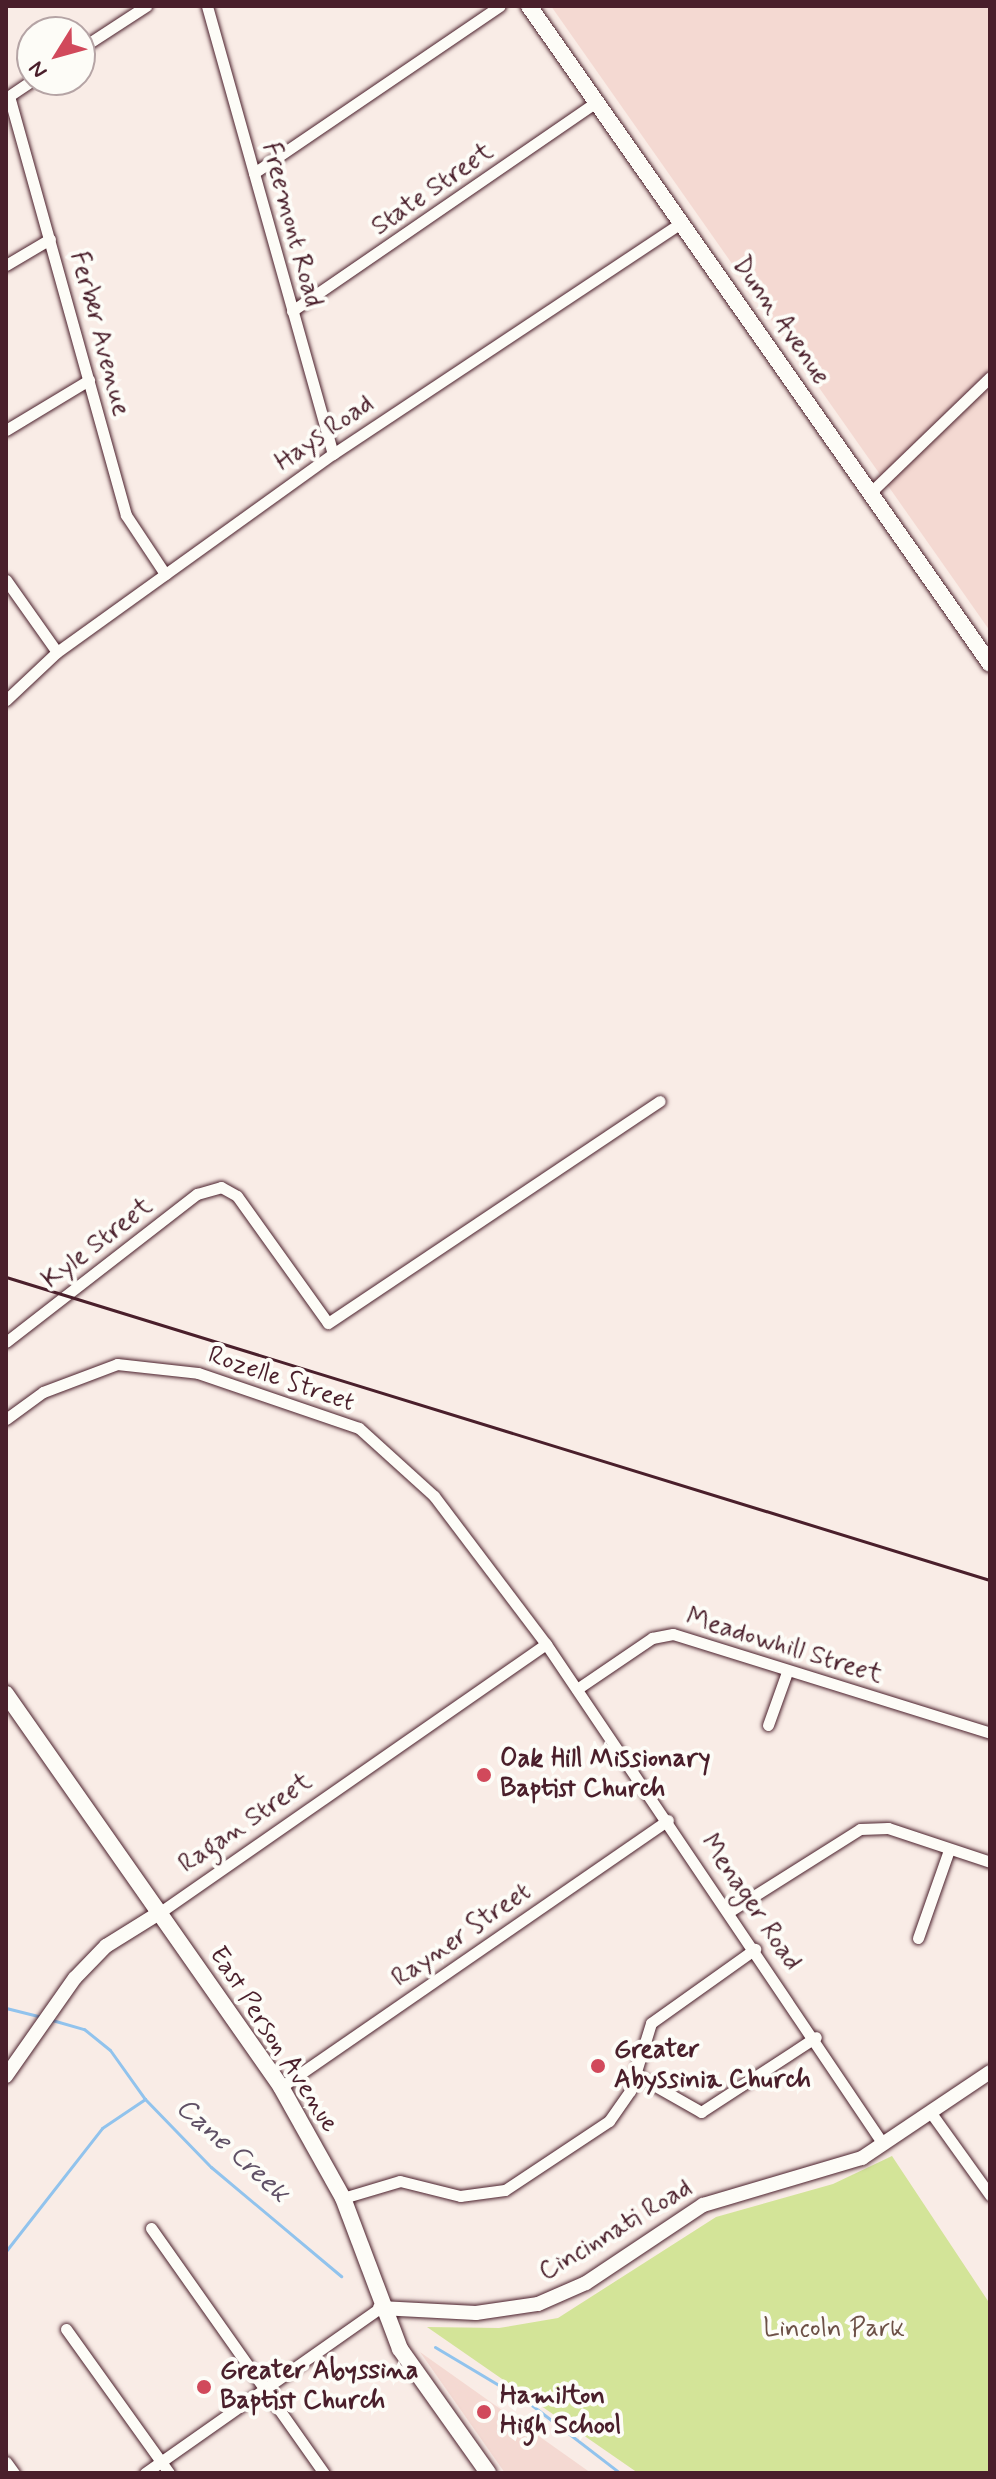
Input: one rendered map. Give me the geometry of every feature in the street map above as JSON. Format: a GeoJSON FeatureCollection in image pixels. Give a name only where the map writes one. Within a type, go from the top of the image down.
{"type":"FeatureCollection","features":[{"type":"Feature","properties":{"kind":"main road","name":"Dunn Avenue"},"geometry":{"type":"LineString","coordinates":[[529,6],[990,664]]}},
{"type":"Feature","properties":{"kind":"main road","name":"East Person Avenue"},"geometry":{"type":"LineString","coordinates":[[6,1694],[281,2087],[343,2198],[380,2308],[400,2349],[488,2473]]}},
{"type":"Feature","properties":{"kind":"street"},"geometry":{"type":"LineString","coordinates":[[96,39],[146,6]]}},
{"type":"Feature","properties":{"kind":"street","name":"Freemont Road"},"geometry":{"type":"LineString","coordinates":[[207,6],[333,454]]}},
{"type":"Feature","properties":{"kind":"street"},"geometry":{"type":"LineString","coordinates":[[254,173],[500,6]]}},
{"type":"Feature","properties":{"kind":"street","name":"Ferber Avenue"},"geometry":{"type":"LineString","coordinates":[[7,97],[50,239],[126,515],[165,574]]}},
{"type":"Feature","properties":{"kind":"street","name":"State Street"},"geometry":{"type":"LineString","coordinates":[[292,311],[597,101]]}},
{"type":"Feature","properties":{"kind":"street","name":"Hays Road"},"geometry":{"type":"LineString","coordinates":[[6,700],[57,652],[333,454],[682,222]]}},
{"type":"Feature","properties":{"kind":"street"},"geometry":{"type":"LineString","coordinates":[[6,265],[50,239]]}},
{"type":"Feature","properties":{"kind":"street"},"geometry":{"type":"LineString","coordinates":[[870,493],[990,377]]}},
{"type":"Feature","properties":{"kind":"street"},"geometry":{"type":"LineString","coordinates":[[6,430],[89,380]]}},
{"type":"Feature","properties":{"kind":"street"},"geometry":{"type":"LineString","coordinates":[[6,580],[57,652]]}},
{"type":"Feature","properties":{"kind":"street","name":"Kyle Street"},"geometry":{"type":"LineString","coordinates":[[6,1342],[197,1194],[221,1187],[237,1196],[328,1323],[660,1101]]}},
{"type":"Feature","properties":{"kind":"street","name":"Rozelle Street"},"geometry":{"type":"LineString","coordinates":[[6,1419],[43,1392],[117,1364],[198,1373],[359,1428],[434,1496]]}},
{"type":"Feature","properties":{"kind":"street","name":"Menager Road"},"geometry":{"type":"LineString","coordinates":[[434,1496],[546,1644],[668,1820],[816,2037],[883,2144]]}},
{"type":"Feature","properties":{"kind":"street","name":"Meadowhill Street"},"geometry":{"type":"LineString","coordinates":[[577,1689],[652,1638],[673,1634],[990,1733]]}},
{"type":"Feature","properties":{"kind":"street","name":"Ragan Street"},"geometry":{"type":"LineString","coordinates":[[6,2076],[67,1990],[106,1946],[159,1913],[546,1644]]}},
{"type":"Feature","properties":{"kind":"street"},"geometry":{"type":"LineString","coordinates":[[768,1725],[787,1672]]}},
{"type":"Feature","properties":{"kind":"street","name":"Rayner Street"},"geometry":{"type":"LineString","coordinates":[[281,2087],[668,1820]]}},
{"type":"Feature","properties":{"kind":"street"},"geometry":{"type":"LineString","coordinates":[[730,1911],[860,1829],[888,1828],[990,1862]]}},
{"type":"Feature","properties":{"kind":"street"},"geometry":{"type":"LineString","coordinates":[[918,1938],[949,1850]]}},
{"type":"Feature","properties":{"kind":"street"},"geometry":{"type":"LineString","coordinates":[[343,2198],[400,2181],[460,2196],[505,2190],[609,2121],[636,2075],[638,2045],[651,2023],[755,1949]]}},
{"type":"Feature","properties":{"kind":"street"},"geometry":{"type":"LineString","coordinates":[[636,2075],[701,2112],[816,2037]]}},
{"type":"Feature","properties":{"kind":"street","name":"Cincinnati Road"},"geometry":{"type":"LineString","coordinates":[[380,2308],[476,2313],[538,2304],[586,2283],[703,2205],[862,2158],[990,2072]]}},
{"type":"Feature","properties":{"kind":"street"},"geometry":{"type":"LineString","coordinates":[[931,2113],[990,2195]]}},
{"type":"Feature","properties":{"kind":"street"},"geometry":{"type":"LineString","coordinates":[[151,2228],[324,2473]]}},
{"type":"Feature","properties":{"kind":"street"},"geometry":{"type":"LineString","coordinates":[[145,2473],[380,2308]]}},
{"type":"Feature","properties":{"kind":"street"},"geometry":{"type":"LineString","coordinates":[[66,2329],[169,2473]]}},
{"type":"Feature","properties":{"kind":"street"},"geometry":{"type":"LineString","coordinates":[[6,2462],[14,2473]]}},
{"type":"Feature","properties":{"kind":"shaded area"},"geometry":{"type":"Polygon","coordinates":[[[551,6],[990,6],[990,631],[551,6]]]}},
{"type":"Feature","properties":{"kind":"shaded area","name":"Hamilton High School"},"geometry":{"type":"Polygon","coordinates":[[[420,2352],[591,2473],[505,2473],[420,2352]]]}},
{"type":"Feature","properties":{"kind":"green space","name":"Lincoln Park"},"geometry":{"type":"Polygon","coordinates":[[[892,2156],[990,2304],[990,2473],[638,2473],[427,2327],[499,2328],[558,2318],[716,2217],[833,2184],[892,2156]]]}},
{"type":"Feature","properties":{"kind":"waterway"},"geometry":{"type":"LineString","coordinates":[[6,2008],[41,2017]]}},
{"type":"Feature","properties":{"kind":"waterway"},"geometry":{"type":"LineString","coordinates":[[52,2020],[84,2029],[110,2050],[145,2099]]}},
{"type":"Feature","properties":{"kind":"waterway","name":"Cane Creek"},"geometry":{"type":"LineString","coordinates":[[6,2251],[102,2128],[145,2099],[211,2167],[341,2276]]}},
{"type":"Feature","properties":{"kind":"waterway","name":"Cane Creek"},"geometry":{"type":"LineString","coordinates":[[435,2347],[529,2403],[620,2473]]}},
{"type":"Feature","properties":{"kind":"railway"},"geometry":{"type":"LineString","coordinates":[[6,1277],[990,1580]]}},
{"type":"Feature","properties":{"kind":"place","name":"Oak Hill Missionary Baptist Church"},"geometry":{"type":"Point","coordinates":[484,1775]}},
{"type":"Feature","properties":{"kind":"place","name":"Greater Abyssinia Church"},"geometry":{"type":"Point","coordinates":[598,2066]}},
{"type":"Feature","properties":{"kind":"place","name":"Greater Abyssina Baptist Church"},"geometry":{"type":"Point","coordinates":[204,2387]}},
{"type":"Feature","properties":{"kind":"place","name":"Hamilton High School"},"geometry":{"type":"Point","coordinates":[484,2412]}}]}
